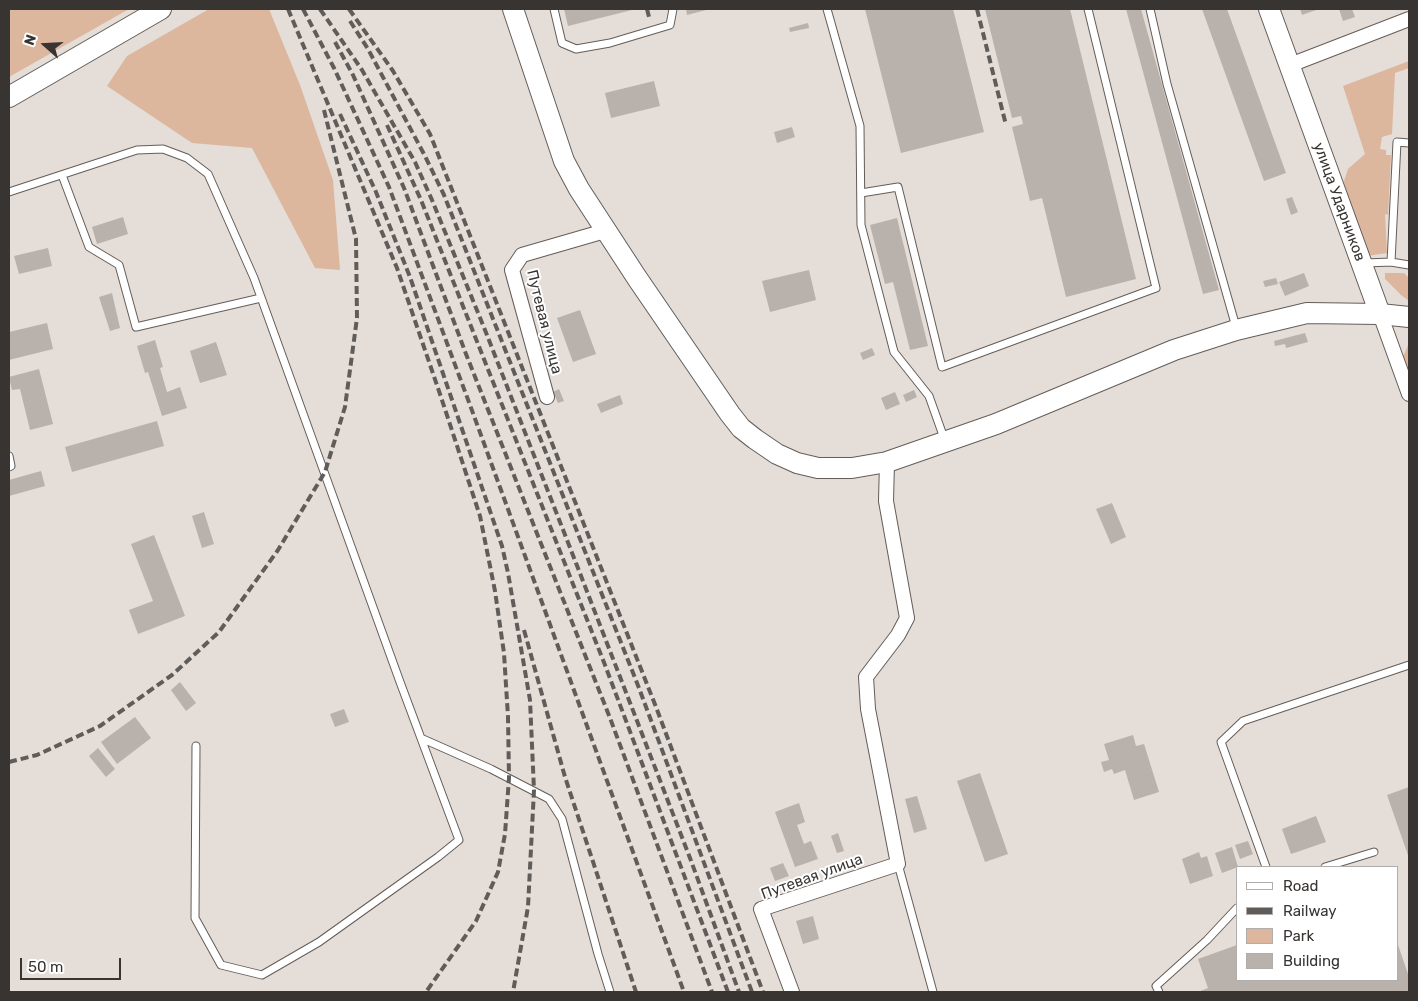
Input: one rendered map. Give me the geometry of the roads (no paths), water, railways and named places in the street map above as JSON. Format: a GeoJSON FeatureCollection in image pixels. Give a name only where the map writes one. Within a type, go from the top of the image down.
{"type":"FeatureCollection","features":[{"type":"Feature","properties":{"kind":"main road"},"geometry":{"type":"LineString","coordinates":[[9,97],[161,9]]}},
{"type":"Feature","properties":{"kind":"main road"},"geometry":{"type":"LineString","coordinates":[[513,9],[564,161],[579,189],[741,428],[777,454],[797,462],[818,468],[852,468],[887,462],[996,424],[1174,350],[1236,330],[1307,313],[1380,314],[1409,317]]}},
{"type":"Feature","properties":{"kind":"main road","name":"улица Ударников"},"geometry":{"type":"LineString","coordinates":[[1269,9],[1380,314]]}},
{"type":"Feature","properties":{"kind":"street"},"geometry":{"type":"LineString","coordinates":[[1290,65],[1409,19]]}},
{"type":"Feature","properties":{"kind":"street","name":"Путевая улица"},"geometry":{"type":"LineString","coordinates":[[546,397],[512,270],[522,255],[606,231]]}},
{"type":"Feature","properties":{"kind":"street","name":"улица Ударников"},"geometry":{"type":"LineString","coordinates":[[1380,314],[1409,394]]}},
{"type":"Feature","properties":{"kind":"street"},"geometry":{"type":"LineString","coordinates":[[887,462],[886,501],[907,618],[898,635],[866,677],[868,709],[898,864]]}},
{"type":"Feature","properties":{"kind":"street","name":"Путевая улица"},"geometry":{"type":"LineString","coordinates":[[792,992],[761,909],[898,864]]}},
{"type":"Feature","properties":{"kind":"lane"},"geometry":{"type":"LineString","coordinates":[[554,9],[562,43],[576,49],[610,43],[670,25],[673,9]]}},
{"type":"Feature","properties":{"kind":"lane"},"geometry":{"type":"LineString","coordinates":[[827,9],[860,126],[861,225],[894,352],[929,396],[945,441]]}},
{"type":"Feature","properties":{"kind":"lane"},"geometry":{"type":"LineString","coordinates":[[861,193],[898,187],[942,367],[1156,288],[1088,9]]}},
{"type":"Feature","properties":{"kind":"lane"},"geometry":{"type":"LineString","coordinates":[[1150,9],[1167,84],[1236,330]]}},
{"type":"Feature","properties":{"kind":"lane"},"geometry":{"type":"LineString","coordinates":[[1391,262],[1398,142],[1409,142]]}},
{"type":"Feature","properties":{"kind":"lane"},"geometry":{"type":"LineString","coordinates":[[9,192],[137,150],[163,149],[187,158],[208,174],[261,298],[459,840],[430,863],[319,942],[262,975],[221,965],[195,918],[196,746]]}},
{"type":"Feature","properties":{"kind":"lane"},"geometry":{"type":"LineString","coordinates":[[62,175],[89,247],[119,265],[136,327],[261,298]]}},
{"type":"Feature","properties":{"kind":"lane"},"geometry":{"type":"LineString","coordinates":[[1361,263],[1391,262],[1409,265]]}},
{"type":"Feature","properties":{"kind":"lane"},"geometry":{"type":"LineString","coordinates":[[9,456],[12,466],[9,467]]}},
{"type":"Feature","properties":{"kind":"lane"},"geometry":{"type":"LineString","coordinates":[[1266,866],[1221,742],[1243,721],[1409,665]]}},
{"type":"Feature","properties":{"kind":"lane"},"geometry":{"type":"LineString","coordinates":[[423,739],[491,769],[550,799],[562,819],[610,992]]}},
{"type":"Feature","properties":{"kind":"lane"},"geometry":{"type":"LineString","coordinates":[[1328,866],[1374,852]]}},
{"type":"Feature","properties":{"kind":"lane"},"geometry":{"type":"LineString","coordinates":[[898,864],[933,992]]}},
{"type":"Feature","properties":{"kind":"lane"},"geometry":{"type":"LineString","coordinates":[[1159,992],[1156,986],[1207,940],[1236,909]]}},
{"type":"Feature","properties":{"kind":"railway"},"geometry":{"type":"LineString","coordinates":[[288,9],[397,268],[441,397],[480,516],[495,591],[504,653],[509,778],[505,834],[498,872],[476,921],[426,992]]}},
{"type":"Feature","properties":{"kind":"railway"},"geometry":{"type":"LineString","coordinates":[[303,9],[334,68],[389,187],[684,992]]}},
{"type":"Feature","properties":{"kind":"railway"},"geometry":{"type":"LineString","coordinates":[[320,9],[362,70],[415,162],[432,200],[576,563],[690,858],[739,992]]}},
{"type":"Feature","properties":{"kind":"railway"},"geometry":{"type":"LineString","coordinates":[[349,9],[393,71],[430,134],[656,707],[763,992]]}},
{"type":"Feature","properties":{"kind":"railway"},"geometry":{"type":"LineString","coordinates":[[647,9],[649,17]]}},
{"type":"Feature","properties":{"kind":"railway"},"geometry":{"type":"LineString","coordinates":[[977,9],[1006,125]]}},
{"type":"Feature","properties":{"kind":"railway"},"geometry":{"type":"LineString","coordinates":[[350,21],[368,49],[444,195],[639,688],[752,992]]}},
{"type":"Feature","properties":{"kind":"railway"},"geometry":{"type":"LineString","coordinates":[[335,42],[353,75],[404,188],[466,354],[610,718],[712,992]]}},
{"type":"Feature","properties":{"kind":"railway"},"geometry":{"type":"LineString","coordinates":[[9,762],[37,755],[100,726],[172,675],[219,632],[278,550],[325,472],[345,407],[357,318],[356,239],[323,106]]}},
{"type":"Feature","properties":{"kind":"railway"},"geometry":{"type":"LineString","coordinates":[[340,114],[376,192],[410,277],[502,546],[508,573],[530,700],[534,790],[528,907],[513,992]]}},
{"type":"Feature","properties":{"kind":"railway"},"geometry":{"type":"LineString","coordinates":[[387,125],[421,200],[605,665],[728,992]]}},
{"type":"Feature","properties":{"kind":"railway"},"geometry":{"type":"LineString","coordinates":[[524,630],[565,777],[636,992]]}}]}
